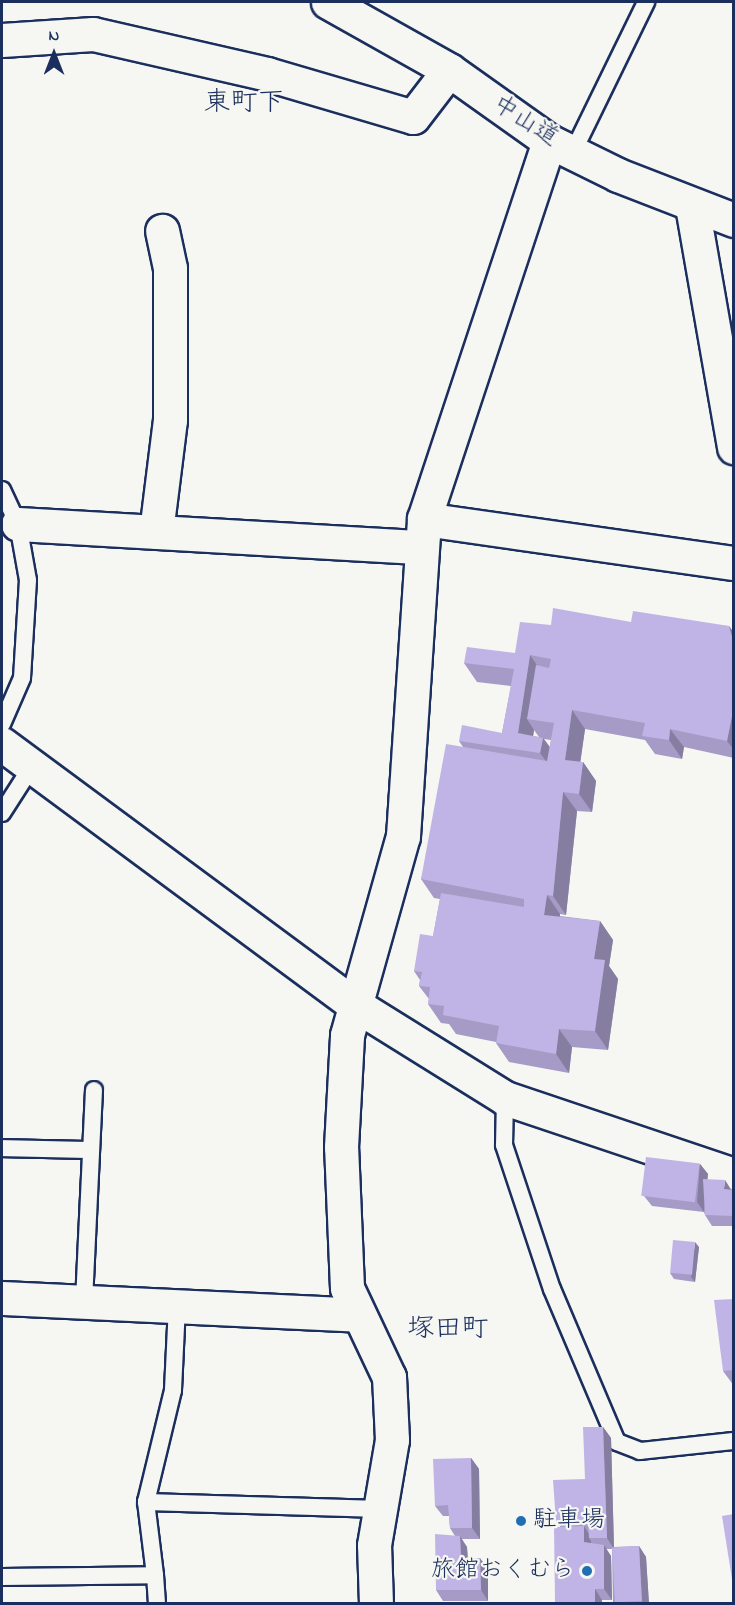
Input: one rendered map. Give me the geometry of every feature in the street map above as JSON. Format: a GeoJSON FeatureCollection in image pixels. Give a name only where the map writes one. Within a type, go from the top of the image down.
{"type":"FeatureCollection","features":[{"type":"Feature","properties":{"kind":"street","name":"中山道"},"geometry":{"type":"LineString","coordinates":[[328,2],[448,70],[561,146],[692,206],[734,220]]}},
{"type":"Feature","properties":{"kind":"street"},"geometry":{"type":"LineString","coordinates":[[2,40],[93,34],[267,74],[413,117],[448,70]]}},
{"type":"Feature","properties":{"kind":"street"},"geometry":{"type":"LineString","coordinates":[[376,1604],[374,1545],[392,1440],[389,1377],[347,1288],[342,1146],[354,1004],[404,836],[422,533],[561,146]]}},
{"type":"Feature","properties":{"kind":"street"},"geometry":{"type":"LineString","coordinates":[[692,206],[734,447]]}},
{"type":"Feature","properties":{"kind":"street"},"geometry":{"type":"LineString","coordinates":[[156,532],[170,420],[170,268],[162,231]]}},
{"type":"Feature","properties":{"kind":"street"},"geometry":{"type":"LineString","coordinates":[[18,524],[156,532],[422,533],[734,563]]}},
{"type":"Feature","properties":{"kind":"street"},"geometry":{"type":"LineString","coordinates":[[2,744],[354,1004],[505,1098],[734,1175]]}},
{"type":"Feature","properties":{"kind":"street"},"geometry":{"type":"LineString","coordinates":[[2,1298],[358,1315]]}},
{"type":"Feature","properties":{"kind":"lane"},"geometry":{"type":"LineString","coordinates":[[561,146],[646,2]]}},
{"type":"Feature","properties":{"kind":"lane"},"geometry":{"type":"LineString","coordinates":[[2,490],[18,524],[28,580],[22,678],[2,724]]}},
{"type":"Feature","properties":{"kind":"lane"},"geometry":{"type":"LineString","coordinates":[[2,813],[32,766]]}},
{"type":"Feature","properties":{"kind":"lane"},"geometry":{"type":"LineString","coordinates":[[84,1302],[94,1090]]}},
{"type":"Feature","properties":{"kind":"lane"},"geometry":{"type":"LineString","coordinates":[[505,1098],[504,1145],[552,1289],[617,1442],[640,1451],[734,1441]]}},
{"type":"Feature","properties":{"kind":"lane"},"geometry":{"type":"LineString","coordinates":[[2,1148],[91,1150]]}},
{"type":"Feature","properties":{"kind":"lane"},"geometry":{"type":"LineString","coordinates":[[157,1604],[146,1502],[173,1390],[177,1306]]}},
{"type":"Feature","properties":{"kind":"lane"},"geometry":{"type":"LineString","coordinates":[[146,1502],[381,1509]]}},
{"type":"Feature","properties":{"kind":"lane"},"geometry":{"type":"LineString","coordinates":[[2,1576],[155,1575]]}},
{"type":"Feature","properties":{"kind":"building"},"geometry":{"type":"Polygon","coordinates":[[[553,608],[631,622],[633,611],[729,626],[734,644],[734,706],[727,741],[670,729],[669,740],[642,736],[645,723],[572,710],[565,760],[583,762],[579,794],[563,792],[553,896],[547,895],[544,915],[600,921],[594,959],[605,960],[595,1031],[559,1029],[556,1054],[496,1043],[499,1026],[443,1015],[444,1006],[428,1004],[430,987],[419,986],[422,972],[414,971],[420,934],[433,936],[441,893],[524,907],[524,899],[421,879],[446,744],[547,761],[554,723],[527,719],[536,665],[549,668],[551,659],[530,655],[518,733],[543,738],[540,753],[459,741],[462,725],[502,733],[514,669],[464,663],[467,647],[515,653],[520,622],[551,625],[553,608]]]}},
{"type":"Feature","properties":{"kind":"building"},"geometry":{"type":"Polygon","coordinates":[[[646,1157],[700,1164],[695,1202],[641,1196],[646,1157]]]}},
{"type":"Feature","properties":{"kind":"building"},"geometry":{"type":"Polygon","coordinates":[[[703,1179],[725,1180],[724,1189],[734,1190],[734,1216],[705,1215],[703,1179]]]}},
{"type":"Feature","properties":{"kind":"building"},"geometry":{"type":"Polygon","coordinates":[[[673,1240],[695,1242],[692,1275],[670,1273],[673,1240]]]}},
{"type":"Feature","properties":{"kind":"building"},"geometry":{"type":"Polygon","coordinates":[[[734,1299],[734,1370],[723,1371],[714,1300],[734,1299]]]}},
{"type":"Feature","properties":{"kind":"building"},"geometry":{"type":"Polygon","coordinates":[[[583,1427],[603,1427],[607,1538],[589,1538],[588,1521],[556,1522],[553,1480],[585,1479],[583,1427]]]}},
{"type":"Feature","properties":{"kind":"building"},"geometry":{"type":"Polygon","coordinates":[[[471,1458],[472,1528],[450,1528],[448,1505],[435,1506],[433,1459],[471,1458]]]}},
{"type":"Feature","properties":{"kind":"building"},"geometry":{"type":"Polygon","coordinates":[[[734,1514],[734,1579],[732,1579],[722,1516],[734,1514]]]}},
{"type":"Feature","properties":{"kind":"building","name":"旅館おくむら"},"geometry":{"type":"Polygon","coordinates":[[[584,1526],[584,1542],[604,1545],[604,1589],[595,1589],[595,1602],[555,1602],[554,1527],[584,1526]]]}},
{"type":"Feature","properties":{"kind":"building"},"geometry":{"type":"Polygon","coordinates":[[[435,1534],[460,1536],[461,1558],[480,1558],[481,1590],[436,1590],[435,1534]]]}},
{"type":"Feature","properties":{"kind":"building"},"geometry":{"type":"Polygon","coordinates":[[[639,1546],[642,1601],[615,1602],[612,1547],[639,1546]]]}},
{"type":"Feature","properties":{"kind":"place","name":"駐車場"},"geometry":{"type":"Point","coordinates":[521,1521]}},
{"type":"Feature","properties":{"kind":"place","name":"旅館おくむら"},"geometry":{"type":"Point","coordinates":[587,1571]}},
{"type":"Feature","properties":{"kind":"district","name":"東町下"},"geometry":{"type":"Point","coordinates":[244,104]}},
{"type":"Feature","properties":{"kind":"district","name":"塚田町"},"geometry":{"type":"Point","coordinates":[448,1330]}}]}
